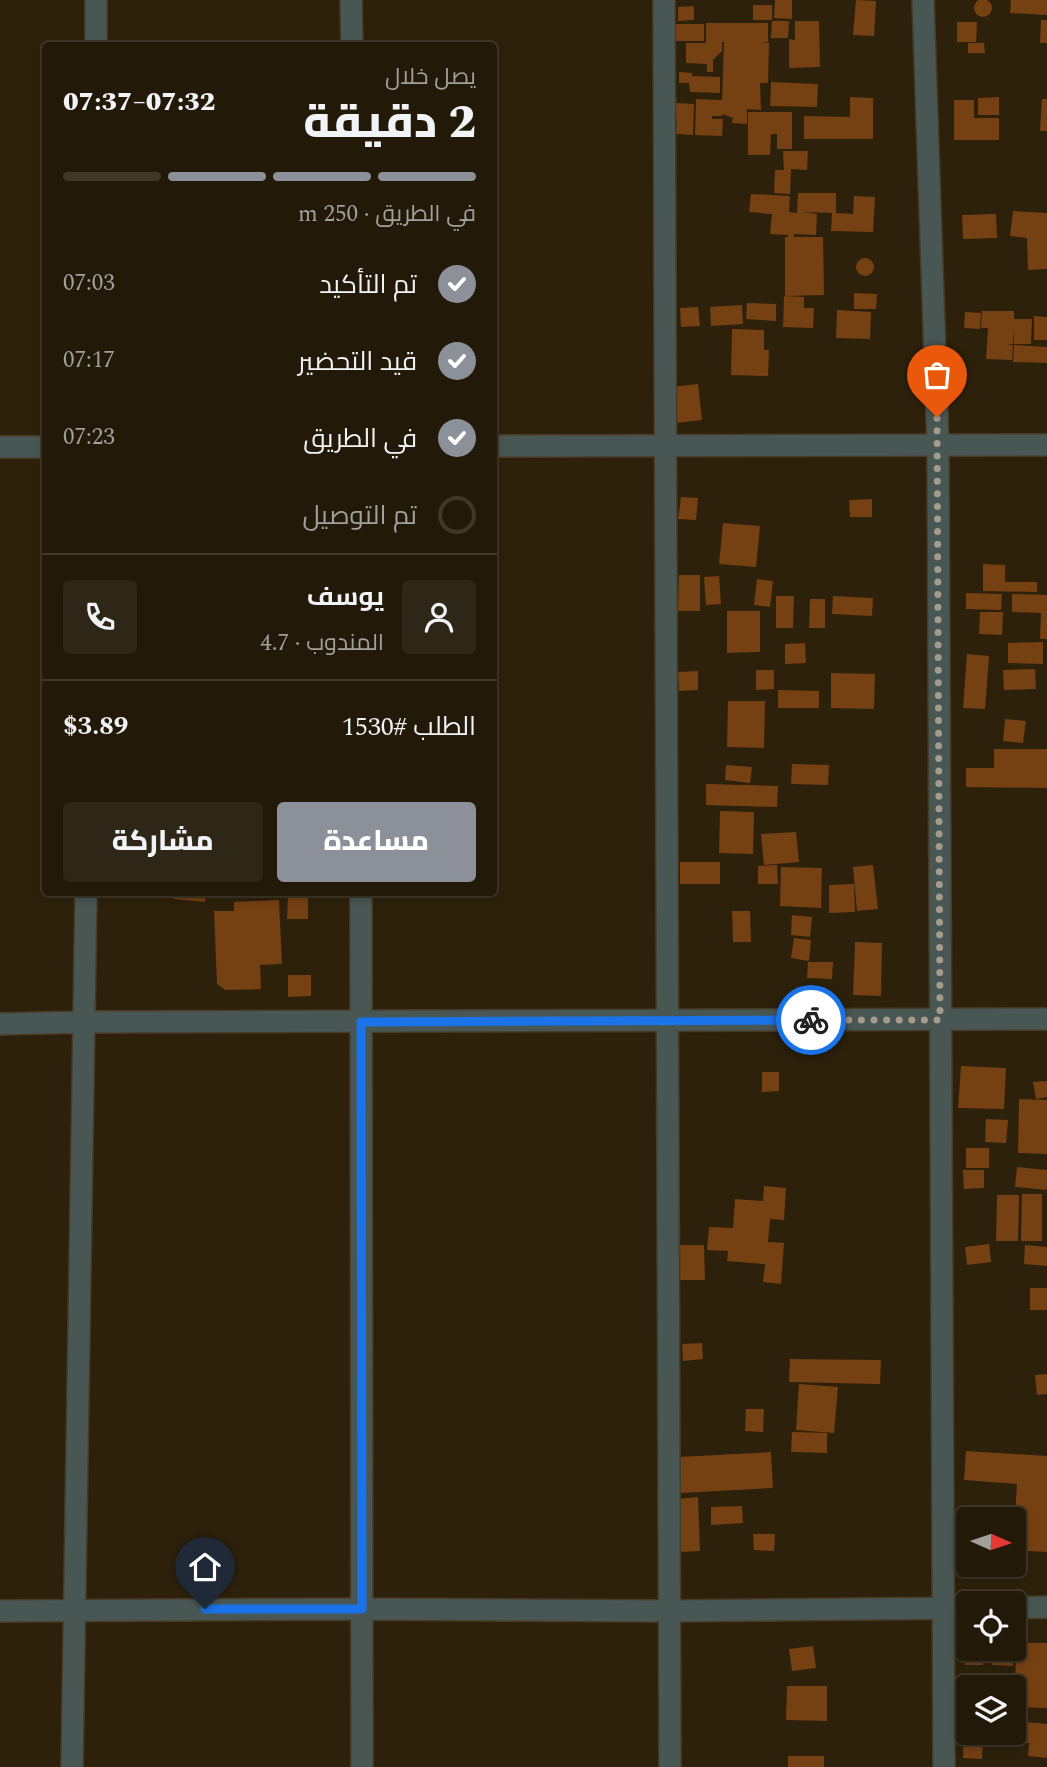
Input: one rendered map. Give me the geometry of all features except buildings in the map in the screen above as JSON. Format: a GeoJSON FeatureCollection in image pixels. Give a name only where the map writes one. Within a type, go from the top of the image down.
{"type":"FeatureCollection","features":[{"type":"Feature","properties":{"kind":"street"},"geometry":{"type":"LineString","coordinates":[[96,0],[96,42]]}},
{"type":"Feature","properties":{"kind":"street"},"geometry":{"type":"LineString","coordinates":[[351,0],[352,42]]}},
{"type":"Feature","properties":{"kind":"street"},"geometry":{"type":"LineString","coordinates":[[664,0],[670,1767]]}},
{"type":"Feature","properties":{"kind":"street"},"geometry":{"type":"LineString","coordinates":[[922,0],[938,445],[944,1767]]}},
{"type":"Feature","properties":{"kind":"street"},"geometry":{"type":"LineString","coordinates":[[497,446],[1047,444]]}},
{"type":"Feature","properties":{"kind":"street"},"geometry":{"type":"LineString","coordinates":[[0,447],[42,447]]}},
{"type":"Feature","properties":{"kind":"street"},"geometry":{"type":"LineString","coordinates":[[72,1767],[86,896]]}},
{"type":"Feature","properties":{"kind":"street"},"geometry":{"type":"LineString","coordinates":[[361,896],[362,1767]]}},
{"type":"Feature","properties":{"kind":"street"},"geometry":{"type":"LineString","coordinates":[[0,1024],[1047,1019]]}},
{"type":"Feature","properties":{"kind":"street"},"geometry":{"type":"LineString","coordinates":[[1026,1608],[1047,1607]]}},
{"type":"Feature","properties":{"kind":"street"},"geometry":{"type":"LineString","coordinates":[[0,1611],[670,1611],[956,1608]]}},
{"type":"Feature","properties":{"kind":"way so far"},"geometry":{"type":"LineString","coordinates":[[811,1020],[940,1020],[937,417]]}},
{"type":"Feature","properties":{"kind":"route"},"geometry":{"type":"LineString","coordinates":[[205,1609],[362,1609],[361,1022],[811,1020]]}}]}
